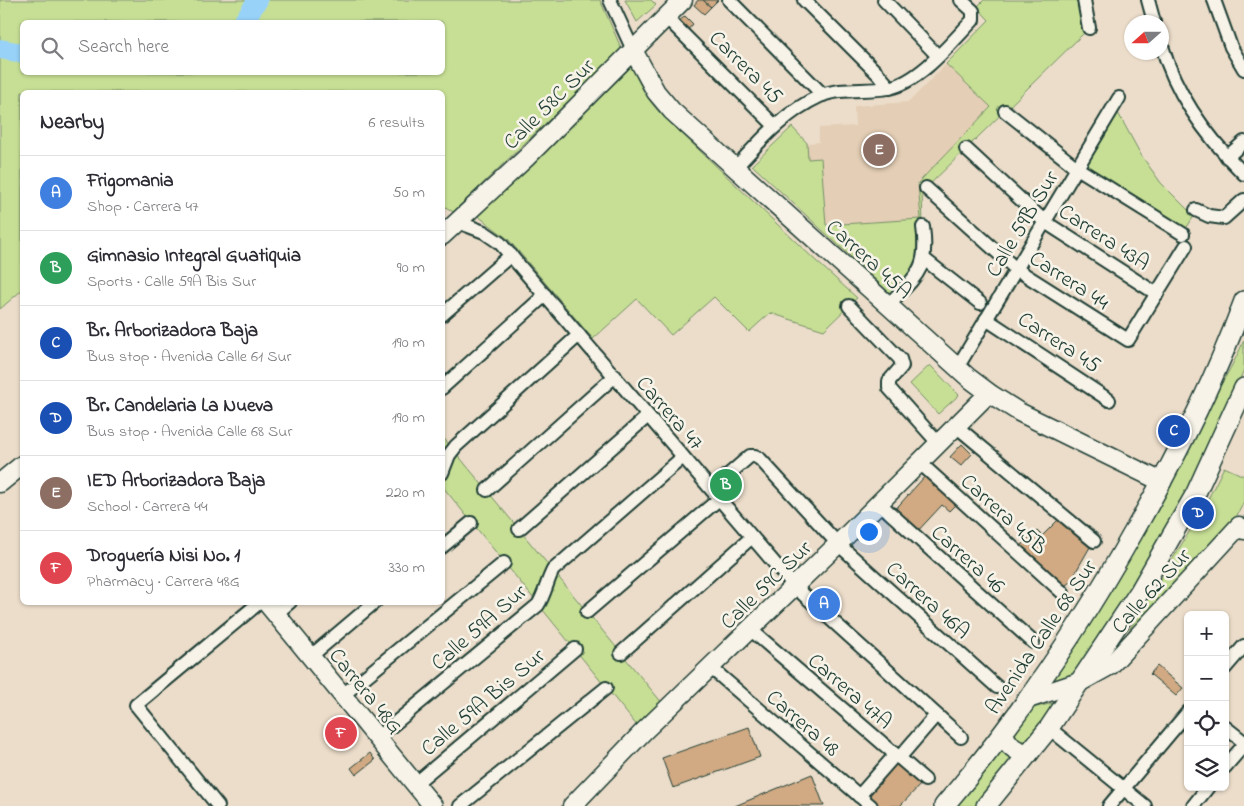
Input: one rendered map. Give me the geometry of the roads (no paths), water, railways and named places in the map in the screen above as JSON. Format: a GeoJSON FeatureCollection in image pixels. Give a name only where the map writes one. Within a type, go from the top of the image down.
{"type":"FeatureCollection","features":[{"type":"Feature","properties":{"kind":"main road","name":"Avenida Calle 68 Sur"},"geometry":{"type":"LineString","coordinates":[[944,806],[1003,734],[1070,639],[1100,592],[1162,482],[1207,390],[1244,304]]}},
{"type":"Feature","properties":{"kind":"main road"},"geometry":{"type":"LineString","coordinates":[[986,806],[1049,728],[1140,591],[1195,495],[1244,388]]}},
{"type":"Feature","properties":{"kind":"main road"},"geometry":{"type":"LineString","coordinates":[[1003,734],[1013,748],[1029,754]]}},
{"type":"Feature","properties":{"kind":"street","name":"Carrera 45A"},"geometry":{"type":"LineString","coordinates":[[610,0],[633,50],[656,92],[672,111],[958,368],[988,393],[1019,412],[1162,482]]}},
{"type":"Feature","properties":{"kind":"street","name":"Calle 58C Sur"},"geometry":{"type":"LineString","coordinates":[[445,233],[526,158],[683,0]]}},
{"type":"Feature","properties":{"kind":"street"},"geometry":{"type":"LineString","coordinates":[[729,0],[823,95]]}},
{"type":"Feature","properties":{"kind":"street"},"geometry":{"type":"LineString","coordinates":[[804,0],[879,74],[890,88]]}},
{"type":"Feature","properties":{"kind":"street"},"geometry":{"type":"LineString","coordinates":[[884,0],[938,56]]}},
{"type":"Feature","properties":{"kind":"street"},"geometry":{"type":"LineString","coordinates":[[736,167],[775,126],[801,106],[823,95],[840,91],[890,88],[906,81],[938,56],[973,20],[972,11],[961,0]]}},
{"type":"Feature","properties":{"kind":"street"},"geometry":{"type":"LineString","coordinates":[[1084,0],[1089,28]]}},
{"type":"Feature","properties":{"kind":"street"},"geometry":{"type":"LineString","coordinates":[[1148,0],[1152,15]]}},
{"type":"Feature","properties":{"kind":"street"},"geometry":{"type":"LineString","coordinates":[[1214,0],[1231,47],[1244,69]]}},
{"type":"Feature","properties":{"kind":"street","name":"Carrera 45"},"geometry":{"type":"LineString","coordinates":[[666,17],[775,126]]}},
{"type":"Feature","properties":{"kind":"street"},"geometry":{"type":"LineString","coordinates":[[1167,60],[1174,78],[1192,111],[1212,140],[1244,174]]}},
{"type":"Feature","properties":{"kind":"street","name":"Calle 59B Sur"},"geometry":{"type":"LineString","coordinates":[[958,368],[1119,98]]}},
{"type":"Feature","properties":{"kind":"street","name":"Carrera 43A"},"geometry":{"type":"LineString","coordinates":[[966,149],[1045,222],[1157,294],[1185,240],[1077,168],[1005,111]]}},
{"type":"Feature","properties":{"kind":"street"},"geometry":{"type":"LineString","coordinates":[[1227,157],[1244,142]]}},
{"type":"Feature","properties":{"kind":"street","name":"Carrera 44"},"geometry":{"type":"LineString","coordinates":[[926,188],[1016,269],[1128,340],[1157,294]]}},
{"type":"Feature","properties":{"kind":"street"},"geometry":{"type":"LineString","coordinates":[[1196,210],[1209,216],[1224,218],[1244,200]]}},
{"type":"Feature","properties":{"kind":"street","name":"Carrera 47"},"geometry":{"type":"LineString","coordinates":[[458,222],[492,237],[511,255],[794,586],[961,737]]}},
{"type":"Feature","properties":{"kind":"street"},"geometry":{"type":"LineString","coordinates":[[888,305],[916,276],[924,259],[925,241],[923,227]]}},
{"type":"Feature","properties":{"kind":"street"},"geometry":{"type":"LineString","coordinates":[[445,312],[511,255]]}},
{"type":"Feature","properties":{"kind":"street"},"geometry":{"type":"LineString","coordinates":[[924,259],[980,303]]}},
{"type":"Feature","properties":{"kind":"street"},"geometry":{"type":"LineString","coordinates":[[445,385],[545,295]]}},
{"type":"Feature","properties":{"kind":"street"},"geometry":{"type":"LineString","coordinates":[[849,306],[900,359],[902,366],[889,381],[888,388],[938,443]]}},
{"type":"Feature","properties":{"kind":"street","name":"Carrera 45"},"geometry":{"type":"LineString","coordinates":[[986,319],[1109,400]]}},
{"type":"Feature","properties":{"kind":"street"},"geometry":{"type":"LineString","coordinates":[[445,465],[449,455],[456,446],[579,335]]}},
{"type":"Feature","properties":{"kind":"street"},"geometry":{"type":"LineString","coordinates":[[487,490],[615,376]]}},
{"type":"Feature","properties":{"kind":"street","name":"Calle 59C Sur"},"geometry":{"type":"LineString","coordinates":[[572,806],[643,732],[879,504],[988,393]]}},
{"type":"Feature","properties":{"kind":"street"},"geometry":{"type":"LineString","coordinates":[[519,529],[648,416]]}},
{"type":"Feature","properties":{"kind":"street"},"geometry":{"type":"LineString","coordinates":[[956,426],[1094,541]]}},
{"type":"Feature","properties":{"kind":"street","name":"Carrera 46A"},"geometry":{"type":"LineString","coordinates":[[716,494],[750,456],[760,459],[838,544],[997,687]]}},
{"type":"Feature","properties":{"kind":"street","name":"Calle 59A Sur"},"geometry":{"type":"LineString","coordinates":[[377,738],[538,605],[543,598],[553,570],[683,457]]}},
{"type":"Feature","properties":{"kind":"street","name":"Carrera 45B"},"geometry":{"type":"LineString","coordinates":[[920,462],[1063,593]]}},
{"type":"Feature","properties":{"kind":"street"},"geometry":{"type":"LineString","coordinates":[[0,483],[20,467]]}},
{"type":"Feature","properties":{"kind":"street"},"geometry":{"type":"LineString","coordinates":[[588,612],[716,494]]}},
{"type":"Feature","properties":{"kind":"street","name":"Carrera 46"},"geometry":{"type":"LineString","coordinates":[[879,504],[1033,642]]}},
{"type":"Feature","properties":{"kind":"street"},"geometry":{"type":"LineString","coordinates":[[445,545],[472,523]]}},
{"type":"Feature","properties":{"kind":"street","name":"Calle 62 Sur"},"geometry":{"type":"LineString","coordinates":[[1028,699],[1082,681],[1101,672],[1122,654],[1242,525]]}},
{"type":"Feature","properties":{"kind":"street"},"geometry":{"type":"LineString","coordinates":[[621,653],[752,537]]}},
{"type":"Feature","properties":{"kind":"street"},"geometry":{"type":"LineString","coordinates":[[343,695],[504,563]]}},
{"type":"Feature","properties":{"kind":"street"},"geometry":{"type":"LineString","coordinates":[[218,806],[136,705],[256,605]]}},
{"type":"Feature","properties":{"kind":"street"},"geometry":{"type":"LineString","coordinates":[[311,656],[372,605]]}},
{"type":"Feature","properties":{"kind":"street","name":"Carrera 48G"},"geometry":{"type":"LineString","coordinates":[[271,608],[433,806]]}},
{"type":"Feature","properties":{"kind":"street","name":"Carrera 47A"},"geometry":{"type":"LineString","coordinates":[[750,629],[925,780]]}},
{"type":"Feature","properties":{"kind":"street"},"geometry":{"type":"LineString","coordinates":[[1229,663],[1244,646]]}},
{"type":"Feature","properties":{"kind":"street","name":"Calle 59A Bis Sur"},"geometry":{"type":"LineString","coordinates":[[415,784],[575,649]]}},
{"type":"Feature","properties":{"kind":"street","name":"Carrera 48"},"geometry":{"type":"LineString","coordinates":[[710,667],[871,806]]}},
{"type":"Feature","properties":{"kind":"street"},"geometry":{"type":"LineString","coordinates":[[460,806],[606,688]]}},
{"type":"Feature","properties":{"kind":"street"},"geometry":{"type":"LineString","coordinates":[[859,796],[936,715]]}},
{"type":"Feature","properties":{"kind":"street"},"geometry":{"type":"LineString","coordinates":[[1109,806],[1184,717]]}},
{"type":"Feature","properties":{"kind":"street"},"geometry":{"type":"LineString","coordinates":[[1049,728],[1145,806]]}},
{"type":"Feature","properties":{"kind":"street"},"geometry":{"type":"LineString","coordinates":[[1229,730],[1244,744],[1229,762]]}},
{"type":"Feature","properties":{"kind":"street"},"geometry":{"type":"LineString","coordinates":[[1193,806],[1205,791]]}},
{"type":"Feature","properties":{"kind":"waterway"},"geometry":{"type":"LineString","coordinates":[[244,20],[258,0]]}},
{"type":"Feature","properties":{"kind":"waterway"},"geometry":{"type":"LineString","coordinates":[[0,49],[20,53]]}},
{"type":"Feature","properties":{"kind":"place","name":"IED Arborizadora Baja"},"geometry":{"type":"Point","coordinates":[879,150]}},
{"type":"Feature","properties":{"kind":"place","name":"Br. Arborizadora Baja"},"geometry":{"type":"Point","coordinates":[1174,431]}},
{"type":"Feature","properties":{"kind":"place","name":"Gimnasio Integral Guatiquia"},"geometry":{"type":"Point","coordinates":[726,485]}},
{"type":"Feature","properties":{"kind":"place","name":"Br. Candelaria La Nueva"},"geometry":{"type":"Point","coordinates":[1198,513]}},
{"type":"Feature","properties":{"kind":"place","name":"Frigomania"},"geometry":{"type":"Point","coordinates":[824,604]}},
{"type":"Feature","properties":{"kind":"place","name":"Droguería Nisi No. 1"},"geometry":{"type":"Point","coordinates":[341,733]}}]}
